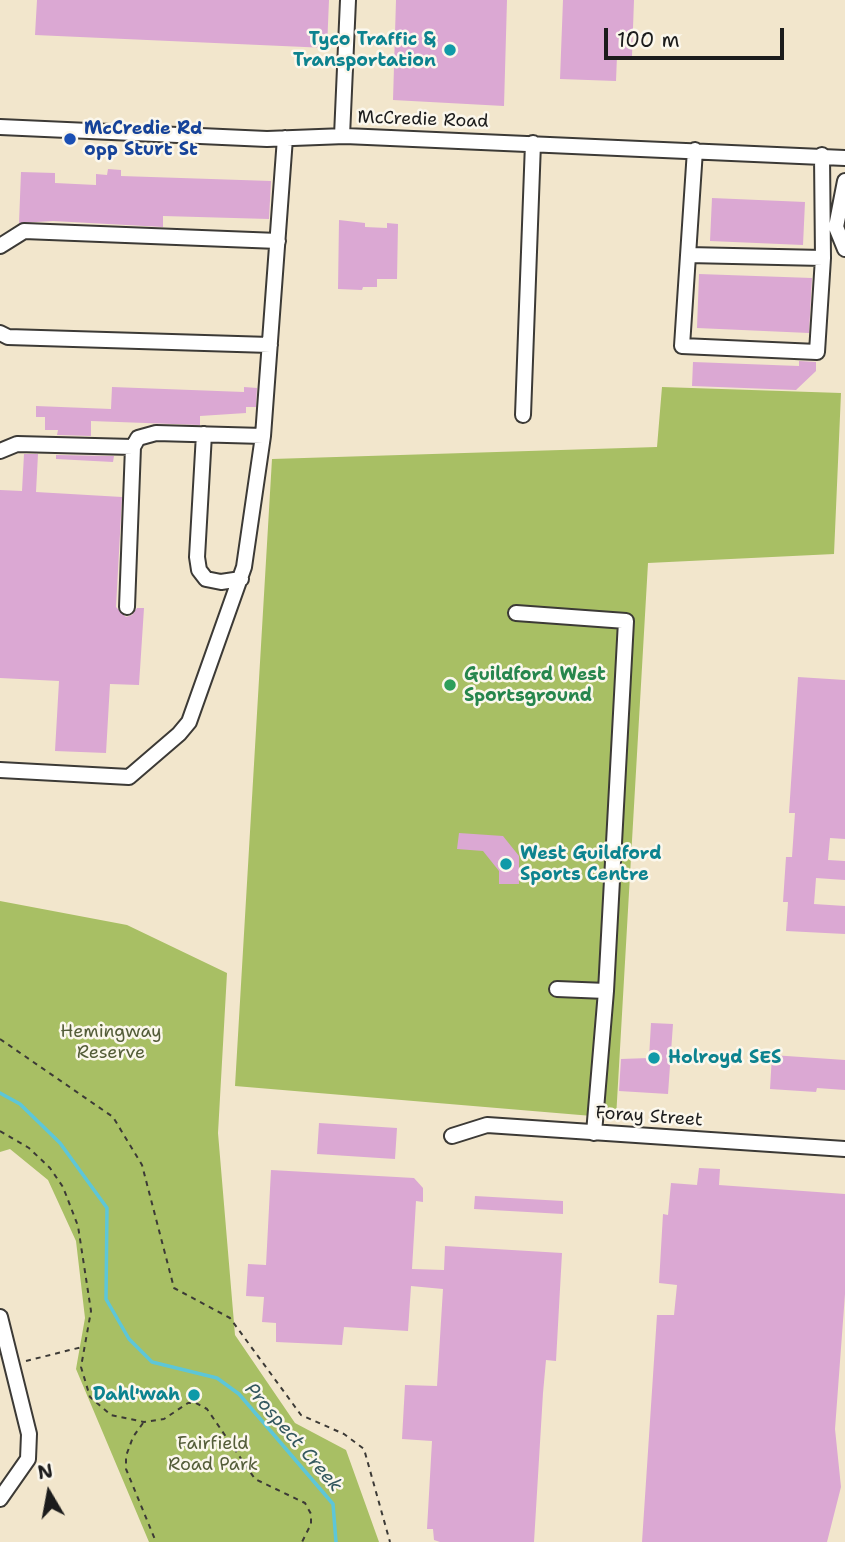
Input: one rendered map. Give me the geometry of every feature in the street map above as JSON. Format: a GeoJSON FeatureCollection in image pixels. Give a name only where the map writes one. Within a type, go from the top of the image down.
{"type":"FeatureCollection","features":[{"type":"Feature","properties":{"kind":"street"},"geometry":{"type":"LineString","coordinates":[[342,136],[348,0]]}},
{"type":"Feature","properties":{"kind":"street","name":"McCredie Road"},"geometry":{"type":"LineString","coordinates":[[0,127],[285,138],[342,136],[845,158]]}},
{"type":"Feature","properties":{"kind":"street"},"geometry":{"type":"LineString","coordinates":[[0,770],[128,777],[179,734],[189,722],[241,579],[263,436],[285,138]]}},
{"type":"Feature","properties":{"kind":"street"},"geometry":{"type":"LineString","coordinates":[[523,415],[533,144]]}},
{"type":"Feature","properties":{"kind":"street"},"geometry":{"type":"LineString","coordinates":[[695,150],[682,346],[817,352],[823,258],[822,155]]}},
{"type":"Feature","properties":{"kind":"street"},"geometry":{"type":"LineString","coordinates":[[845,181],[841,227],[845,249]]}},
{"type":"Feature","properties":{"kind":"street"},"geometry":{"type":"LineString","coordinates":[[0,246],[24,231],[278,241]]}},
{"type":"Feature","properties":{"kind":"street"},"geometry":{"type":"LineString","coordinates":[[688,255],[823,258]]}},
{"type":"Feature","properties":{"kind":"street"},"geometry":{"type":"LineString","coordinates":[[0,333],[8,337],[270,345]]}},
{"type":"Feature","properties":{"kind":"street"},"geometry":{"type":"LineString","coordinates":[[127,607],[133,447],[138,438],[156,433],[263,436]]}},
{"type":"Feature","properties":{"kind":"street"},"geometry":{"type":"LineString","coordinates":[[204,434],[197,557],[199,570],[206,579],[221,582],[241,579]]}},
{"type":"Feature","properties":{"kind":"street"},"geometry":{"type":"LineString","coordinates":[[0,451],[17,444],[133,447]]}},
{"type":"Feature","properties":{"kind":"street"},"geometry":{"type":"LineString","coordinates":[[516,613],[626,621],[606,991],[594,1133]]}},
{"type":"Feature","properties":{"kind":"street"},"geometry":{"type":"LineString","coordinates":[[556,989],[606,991]]}},
{"type":"Feature","properties":{"kind":"street","name":"Foray Street"},"geometry":{"type":"LineString","coordinates":[[452,1136],[487,1125],[845,1149]]}},
{"type":"Feature","properties":{"kind":"street"},"geometry":{"type":"LineString","coordinates":[[0,1317],[29,1434],[28,1460],[0,1499]]}},
{"type":"Feature","properties":{"kind":"path"},"geometry":{"type":"LineString","coordinates":[[0,1039],[113,1116],[142,1166],[174,1287],[230,1318],[301,1415],[344,1434],[364,1449],[390,1542]]}},
{"type":"Feature","properties":{"kind":"path"},"geometry":{"type":"LineString","coordinates":[[0,1131],[29,1148],[50,1168],[67,1196],[82,1240],[91,1311],[83,1346],[83,1384],[96,1406],[111,1415],[144,1422],[164,1419],[188,1403],[196,1403],[207,1409],[256,1479],[304,1503],[311,1514],[311,1524],[302,1542]]}},
{"type":"Feature","properties":{"kind":"path"},"geometry":{"type":"LineString","coordinates":[[12,1364],[83,1346]]}},
{"type":"Feature","properties":{"kind":"path"},"geometry":{"type":"LineString","coordinates":[[144,1422],[126,1456],[126,1469],[156,1542]]}},
{"type":"Feature","properties":{"kind":"green space","name":"Guildford West Sportsground"},"geometry":{"type":"Polygon","coordinates":[[[662,387],[841,393],[834,554],[648,563],[616,1118],[235,1086],[272,459],[657,447],[662,387]]]}},
{"type":"Feature","properties":{"kind":"green space","name":"Hemingway Reserve"},"geometry":{"type":"Polygon","coordinates":[[[0,901],[127,925],[227,973],[218,1133],[235,1335],[295,1423],[346,1450],[379,1542],[149,1542],[76,1369],[85,1318],[76,1241],[48,1180],[10,1149],[0,1152],[0,901]]]}},
{"type":"Feature","properties":{"kind":"building"},"geometry":{"type":"Polygon","coordinates":[[[37,0],[329,0],[327,48],[35,35],[37,0]]]}},
{"type":"Feature","properties":{"kind":"building","name":"Tyco Traffic & Transportation"},"geometry":{"type":"Polygon","coordinates":[[[396,0],[507,0],[504,106],[393,100],[396,0]]]}},
{"type":"Feature","properties":{"kind":"building"},"geometry":{"type":"Polygon","coordinates":[[[563,0],[634,0],[632,56],[617,56],[616,81],[560,79],[563,0]]]}},
{"type":"Feature","properties":{"kind":"building"},"geometry":{"type":"Polygon","coordinates":[[[108,169],[121,170],[121,176],[271,181],[269,219],[163,216],[163,227],[53,221],[19,223],[21,172],[55,173],[55,183],[96,185],[96,174],[107,175],[108,169]]]}},
{"type":"Feature","properties":{"kind":"building"},"geometry":{"type":"Polygon","coordinates":[[[712,198],[805,202],[803,245],[710,241],[712,198]]]}},
{"type":"Feature","properties":{"kind":"building"},"geometry":{"type":"Polygon","coordinates":[[[339,220],[365,223],[365,227],[387,228],[387,223],[398,224],[397,279],[377,279],[377,287],[363,287],[362,290],[338,289],[339,220]]]}},
{"type":"Feature","properties":{"kind":"building"},"geometry":{"type":"Polygon","coordinates":[[[699,274],[812,278],[809,333],[697,328],[699,274]]]}},
{"type":"Feature","properties":{"kind":"building"},"geometry":{"type":"Polygon","coordinates":[[[799,361],[816,362],[816,371],[796,390],[692,386],[693,362],[799,366],[799,361]]]}},
{"type":"Feature","properties":{"kind":"building"},"geometry":{"type":"Polygon","coordinates":[[[112,387],[244,392],[244,387],[257,388],[256,407],[246,407],[246,413],[200,416],[200,425],[91,421],[91,436],[57,435],[58,430],[45,430],[45,417],[36,417],[36,406],[111,409],[112,387]]]}},
{"type":"Feature","properties":{"kind":"building"},"geometry":{"type":"Polygon","coordinates":[[[24,454],[38,454],[36,492],[122,497],[116,607],[126,617],[132,615],[137,608],[144,608],[139,685],[110,684],[106,753],[55,751],[59,681],[0,678],[0,490],[22,491],[24,454]]]}},
{"type":"Feature","properties":{"kind":"building"},"geometry":{"type":"Polygon","coordinates":[[[56,455],[114,456],[113,462],[56,459],[56,455]]]}},
{"type":"Feature","properties":{"kind":"building"},"geometry":{"type":"Polygon","coordinates":[[[798,677],[845,680],[845,839],[830,838],[828,860],[845,861],[845,880],[816,878],[814,904],[845,906],[845,934],[786,931],[788,902],[783,902],[786,857],[792,857],[795,813],[789,813],[798,677]]]}},
{"type":"Feature","properties":{"kind":"building","name":"West Guildford Sports Centre"},"geometry":{"type":"Polygon","coordinates":[[[459,833],[503,836],[519,856],[519,884],[499,884],[499,871],[483,851],[457,849],[459,833]]]}},
{"type":"Feature","properties":{"kind":"building","name":"Holroyd SES"},"geometry":{"type":"Polygon","coordinates":[[[651,1023],[673,1024],[668,1094],[619,1091],[621,1059],[649,1058],[651,1023]]]}},
{"type":"Feature","properties":{"kind":"building"},"geometry":{"type":"Polygon","coordinates":[[[772,1055],[845,1060],[845,1090],[817,1088],[816,1092],[770,1089],[772,1055]]]}},
{"type":"Feature","properties":{"kind":"building"},"geometry":{"type":"Polygon","coordinates":[[[319,1123],[397,1128],[395,1159],[317,1154],[319,1123]]]}},
{"type":"Feature","properties":{"kind":"building"},"geometry":{"type":"Polygon","coordinates":[[[699,1168],[720,1169],[719,1185],[845,1194],[845,1294],[835,1429],[841,1487],[827,1542],[642,1542],[657,1315],[674,1315],[677,1285],[659,1283],[663,1214],[668,1215],[671,1183],[697,1185],[699,1168]]]}},
{"type":"Feature","properties":{"kind":"building"},"geometry":{"type":"Polygon","coordinates":[[[271,1170],[414,1178],[423,1188],[423,1202],[416,1201],[412,1269],[444,1270],[445,1246],[562,1253],[556,1361],[546,1360],[534,1542],[440,1542],[434,1540],[433,1529],[427,1529],[432,1441],[402,1439],[405,1385],[437,1386],[443,1289],[411,1286],[408,1331],[344,1327],[342,1345],[276,1342],[276,1323],[262,1322],[264,1297],[246,1296],[248,1264],[266,1265],[271,1170]]]}},
{"type":"Feature","properties":{"kind":"building"},"geometry":{"type":"Polygon","coordinates":[[[475,1196],[563,1201],[563,1214],[474,1209],[475,1196]]]}},
{"type":"Feature","properties":{"kind":"waterway","name":"Prospect Creek"},"geometry":{"type":"LineString","coordinates":[[0,1093],[20,1104],[60,1143],[107,1208],[106,1299],[129,1339],[152,1362],[217,1378],[239,1394],[333,1504],[336,1542]]}},
{"type":"Feature","properties":{"kind":"place","name":"Tyco Traffic & Transportation"},"geometry":{"type":"Point","coordinates":[450,50]}},
{"type":"Feature","properties":{"kind":"place","name":"McCredie Rd opp Sturt St"},"geometry":{"type":"Point","coordinates":[70,139]}},
{"type":"Feature","properties":{"kind":"place","name":"Guildford West Sportsground"},"geometry":{"type":"Point","coordinates":[450,685]}},
{"type":"Feature","properties":{"kind":"place","name":"West Guildford Sports Centre"},"geometry":{"type":"Point","coordinates":[506,864]}},
{"type":"Feature","properties":{"kind":"place","name":"Holroyd SES"},"geometry":{"type":"Point","coordinates":[654,1058]}},
{"type":"Feature","properties":{"kind":"place","name":"Dahl'wah"},"geometry":{"type":"Point","coordinates":[194,1395]}},
{"type":"Feature","properties":{"kind":"park label","name":"Fairfield Road Park"},"geometry":{"type":"Point","coordinates":[213,1454]}}]}
